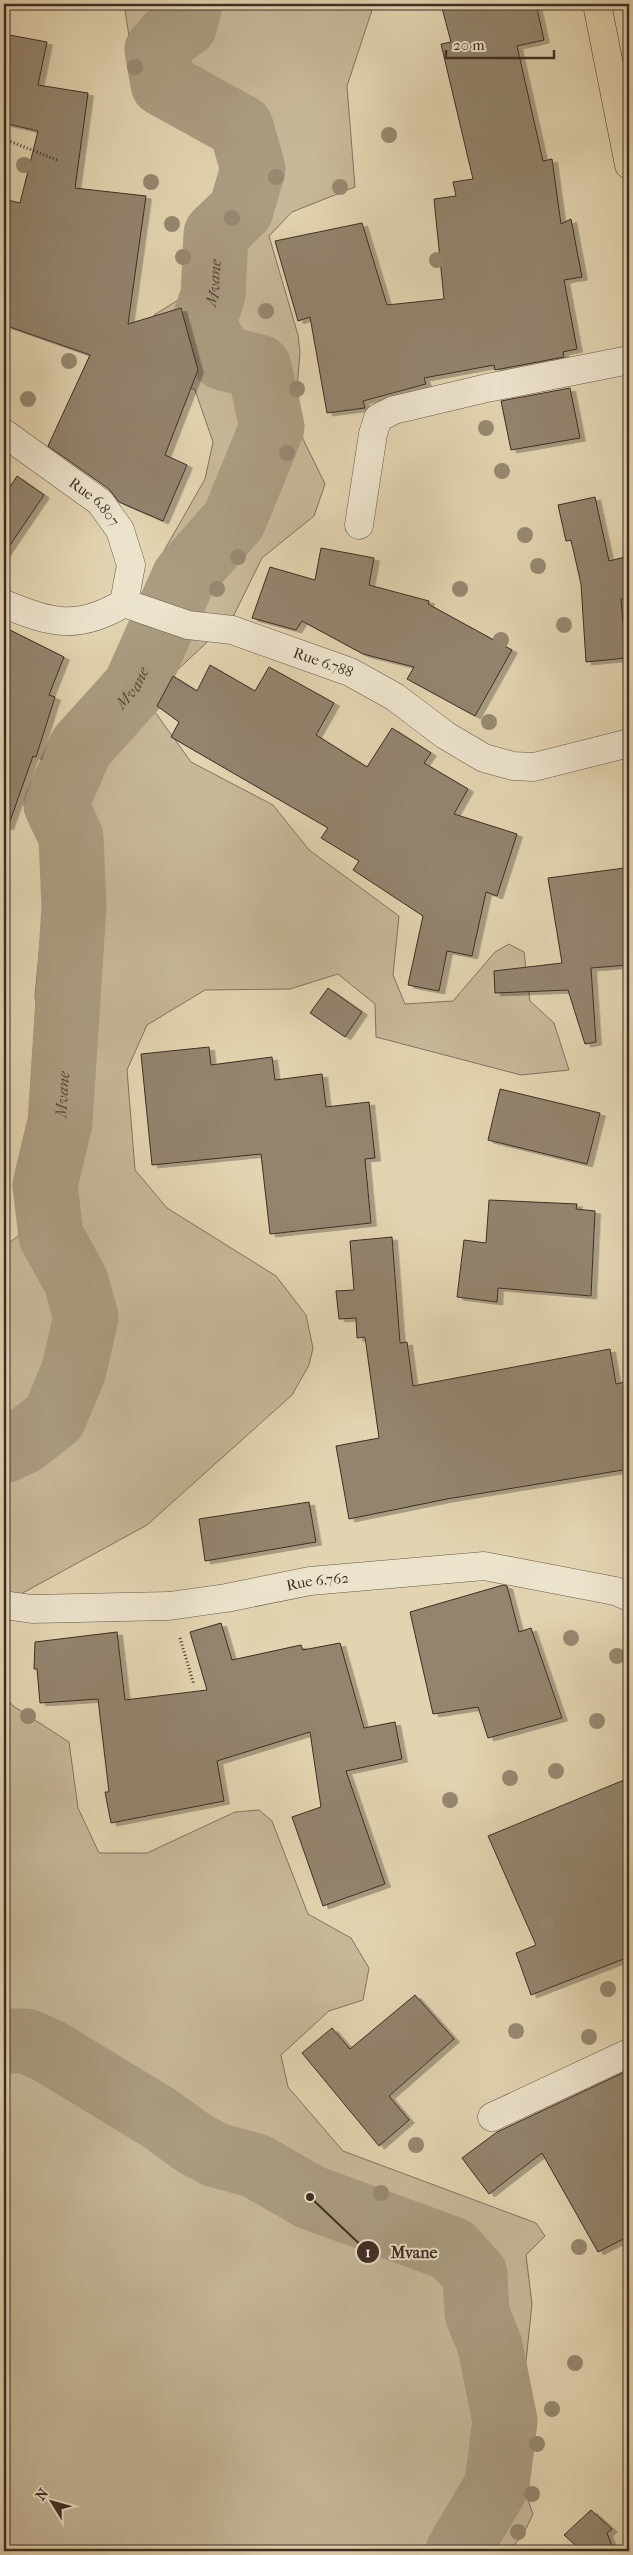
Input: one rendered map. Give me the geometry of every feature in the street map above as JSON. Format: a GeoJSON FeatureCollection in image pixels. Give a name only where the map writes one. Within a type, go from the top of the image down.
{"type":"FeatureCollection","features":[{"type":"Feature","properties":{"kind":"main road"},"geometry":{"type":"LineString","coordinates":[[597,4],[629,165]]}},
{"type":"Feature","properties":{"kind":"street"},"geometry":{"type":"LineString","coordinates":[[359,525],[373,434],[378,418],[394,410],[440,399],[629,360]]}},
{"type":"Feature","properties":{"kind":"street","name":"Rue 6.807"},"geometry":{"type":"LineString","coordinates":[[4,433],[100,502],[120,530],[131,565],[135,607]]}},
{"type":"Feature","properties":{"kind":"street"},"geometry":{"type":"LineString","coordinates":[[4,604],[42,619],[69,622],[103,616],[135,607]]}},
{"type":"Feature","properties":{"kind":"street","name":"Rue 6.788"},"geometry":{"type":"LineString","coordinates":[[135,607],[188,624],[232,630],[350,672],[395,697],[445,734],[484,758],[513,766],[534,767],[629,743]]}},
{"type":"Feature","properties":{"kind":"street","name":"Rue 6.762"},"geometry":{"type":"LineString","coordinates":[[4,1605],[32,1609],[169,1606],[226,1598],[310,1581],[484,1566],[615,1591],[629,1597]]}},
{"type":"Feature","properties":{"kind":"street"},"geometry":{"type":"LineString","coordinates":[[492,2117],[629,2053]]}},
{"type":"Feature","properties":{"kind":"path"},"geometry":{"type":"LineString","coordinates":[[4,139],[57,160]]}},
{"type":"Feature","properties":{"kind":"path"},"geometry":{"type":"LineString","coordinates":[[169,1606],[194,1685]]}},
{"type":"Feature","properties":{"kind":"shaded area"},"geometry":{"type":"Polygon","coordinates":[[[124,4],[374,4],[347,86],[355,187],[292,212],[269,236],[298,335],[300,352],[297,389],[303,439],[325,484],[314,516],[262,558],[232,619],[172,675],[155,712],[191,762],[273,805],[309,850],[399,916],[393,975],[405,1004],[453,1001],[495,952],[509,944],[524,952],[530,1001],[554,1023],[569,1070],[521,1075],[376,1037],[375,1004],[338,974],[290,989],[205,990],[147,1025],[127,1070],[135,1170],[167,1208],[276,1276],[306,1315],[313,1348],[309,1365],[292,1395],[147,1525],[8,1601],[4,1618],[4,1247],[23,1232],[21,1207],[22,1172],[46,1093],[35,996],[44,900],[56,860],[80,823],[96,725],[118,662],[134,630],[159,631],[174,601],[156,582],[161,556],[205,479],[213,442],[195,390],[168,378],[154,315],[183,297],[192,248],[226,190],[226,173],[216,149],[130,43],[124,4]]]}},
{"type":"Feature","properties":{"kind":"shaded area"},"geometry":{"type":"Polygon","coordinates":[[[4,1695],[13,1706],[69,1742],[78,1808],[99,1853],[147,1853],[235,1812],[259,1810],[272,1821],[308,1914],[351,1938],[369,1968],[363,2000],[329,2011],[281,2055],[288,2087],[343,2151],[536,2223],[545,2236],[526,2255],[532,2304],[515,2465],[533,2514],[522,2537],[508,2551],[4,2551],[4,1695]]]}},
{"type":"Feature","properties":{"kind":"building"},"geometry":{"type":"Polygon","coordinates":[[[441,4],[536,4],[544,40],[517,46],[543,161],[552,159],[561,224],[571,219],[582,277],[564,280],[577,349],[563,352],[564,357],[495,370],[494,365],[424,378],[426,384],[363,401],[365,408],[327,413],[310,317],[298,321],[275,241],[362,223],[387,305],[444,299],[434,199],[456,196],[453,182],[473,179],[441,44],[451,42],[441,4]]]}},
{"type":"Feature","properties":{"kind":"building"},"geometry":{"type":"Polygon","coordinates":[[[4,34],[47,42],[38,85],[88,93],[75,188],[146,196],[128,324],[181,308],[198,370],[165,455],[187,465],[163,521],[119,502],[109,489],[48,446],[90,355],[4,325],[4,199],[20,203],[38,131],[4,123],[4,34]]]}},
{"type":"Feature","properties":{"kind":"building"},"geometry":{"type":"Polygon","coordinates":[[[570,388],[580,438],[511,450],[501,401],[570,388]]]}},
{"type":"Feature","properties":{"kind":"building"},"geometry":{"type":"Polygon","coordinates":[[[17,476],[44,495],[4,554],[4,496],[17,476]]]}},
{"type":"Feature","properties":{"kind":"building"},"geometry":{"type":"Polygon","coordinates":[[[595,497],[609,561],[629,556],[629,597],[621,599],[626,658],[586,662],[581,584],[571,540],[566,541],[558,505],[595,497]]]}},
{"type":"Feature","properties":{"kind":"building"},"geometry":{"type":"Polygon","coordinates":[[[321,548],[374,558],[369,585],[429,601],[428,604],[512,650],[475,716],[407,679],[414,667],[363,654],[302,621],[296,630],[252,618],[270,567],[315,580],[321,548]]]}},
{"type":"Feature","properties":{"kind":"building"},"geometry":{"type":"Polygon","coordinates":[[[4,627],[64,657],[49,695],[55,697],[36,757],[33,756],[8,827],[4,826],[4,627]]]}},
{"type":"Feature","properties":{"kind":"building"},"geometry":{"type":"Polygon","coordinates":[[[210,665],[255,691],[269,667],[334,703],[316,735],[367,767],[392,728],[431,753],[424,763],[468,789],[454,814],[517,834],[497,896],[486,892],[472,956],[447,951],[439,991],[408,985],[423,916],[353,870],[359,861],[321,838],[328,828],[171,737],[179,722],[157,706],[173,676],[197,691],[210,665]]]}},
{"type":"Feature","properties":{"kind":"building"},"geometry":{"type":"Polygon","coordinates":[[[625,868],[629,897],[629,965],[591,968],[596,1042],[585,1044],[568,990],[495,993],[494,971],[562,963],[548,878],[625,868]]]}},
{"type":"Feature","properties":{"kind":"building"},"geometry":{"type":"Polygon","coordinates":[[[328,988],[362,1012],[345,1037],[310,1013],[328,988]]]}},
{"type":"Feature","properties":{"kind":"building"},"geometry":{"type":"Polygon","coordinates":[[[209,1047],[211,1065],[272,1057],[275,1080],[322,1074],[326,1107],[369,1102],[375,1158],[365,1159],[371,1223],[270,1234],[261,1154],[152,1165],[141,1054],[209,1047]]]}},
{"type":"Feature","properties":{"kind":"building"},"geometry":{"type":"Polygon","coordinates":[[[500,1089],[600,1113],[587,1164],[488,1140],[500,1089]]]}},
{"type":"Feature","properties":{"kind":"building"},"geometry":{"type":"Polygon","coordinates":[[[489,1200],[577,1204],[576,1209],[595,1211],[591,1296],[498,1288],[497,1302],[457,1297],[464,1240],[486,1243],[489,1200]]]}},
{"type":"Feature","properties":{"kind":"building"},"geometry":{"type":"Polygon","coordinates":[[[392,1237],[400,1343],[407,1342],[413,1386],[610,1349],[616,1384],[629,1381],[629,1469],[447,1499],[349,1519],[336,1446],[379,1438],[365,1337],[357,1338],[356,1318],[339,1319],[336,1291],[354,1290],[350,1241],[392,1237]]]}},
{"type":"Feature","properties":{"kind":"building"},"geometry":{"type":"Polygon","coordinates":[[[309,1502],[316,1542],[205,1561],[199,1519],[309,1502]]]}},
{"type":"Feature","properties":{"kind":"building"},"geometry":{"type":"Polygon","coordinates":[[[503,1585],[507,1586],[519,1632],[531,1628],[562,1718],[488,1738],[478,1707],[433,1714],[410,1612],[503,1585]]]}},
{"type":"Feature","properties":{"kind":"building"},"geometry":{"type":"Polygon","coordinates":[[[221,1623],[232,1660],[301,1645],[303,1650],[340,1643],[364,1728],[395,1722],[402,1759],[346,1771],[385,1884],[323,1906],[292,1817],[321,1807],[310,1732],[217,1761],[224,1801],[111,1823],[105,1792],[109,1792],[98,1699],[40,1703],[37,1669],[34,1669],[35,1642],[117,1632],[125,1700],[207,1690],[190,1632],[221,1623]]]}},
{"type":"Feature","properties":{"kind":"building"},"geometry":{"type":"Polygon","coordinates":[[[629,1778],[629,1957],[531,1995],[516,1953],[536,1945],[488,1836],[629,1778]]]}},
{"type":"Feature","properties":{"kind":"building"},"geometry":{"type":"Polygon","coordinates":[[[415,1995],[454,2039],[389,2096],[409,2120],[379,2146],[302,2053],[332,2028],[350,2049],[415,1995]]]}},
{"type":"Feature","properties":{"kind":"building"},"geometry":{"type":"Polygon","coordinates":[[[629,2070],[629,2236],[598,2252],[542,2153],[489,2194],[462,2158],[497,2132],[629,2070]]]}},
{"type":"Feature","properties":{"kind":"building"},"geometry":{"type":"Polygon","coordinates":[[[591,2510],[612,2529],[607,2533],[614,2551],[582,2551],[564,2535],[591,2510]]]}},
{"type":"Feature","properties":{"kind":"waterway","name":"Mvane"},"geometry":{"type":"LineString","coordinates":[[4,1451],[23,1442],[54,1418],[74,1370],[86,1317],[76,1281],[51,1236],[45,1185],[60,1122],[74,907],[71,837],[56,805],[81,747],[135,687],[184,577],[234,520],[272,427],[259,367],[223,358],[203,325],[213,295],[216,234],[241,210],[253,169],[241,127],[163,84],[157,50],[168,37],[185,25],[190,4]]}},
{"type":"Feature","properties":{"kind":"waterway","name":"Mvane"},"geometry":{"type":"LineString","coordinates":[[4,2041],[26,2041],[49,2051],[159,2118],[195,2144],[216,2155],[256,2166],[310,2197],[452,2249],[475,2274],[477,2313],[490,2346],[505,2421],[497,2485],[458,2551]]}},
{"type":"Feature","properties":{"kind":"place","name":"Mvane"},"geometry":{"type":"Point","coordinates":[310,2197]}}]}
